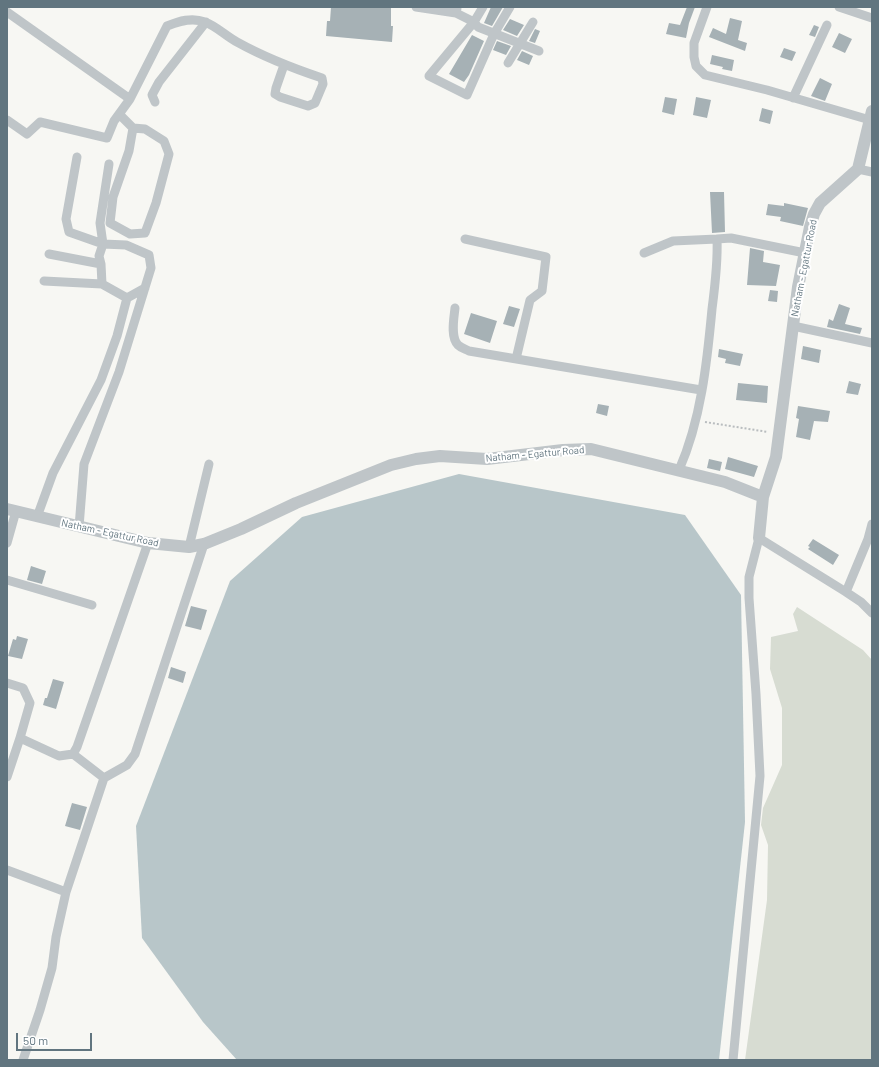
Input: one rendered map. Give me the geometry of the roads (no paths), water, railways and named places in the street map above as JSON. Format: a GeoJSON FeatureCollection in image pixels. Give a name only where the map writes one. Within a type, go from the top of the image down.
{"type":"FeatureCollection","features":[{"type":"Feature","properties":{"kind":"street"},"geometry":{"type":"LineString","coordinates":[[416,7],[457,10],[474,22],[478,27],[539,51]]}},
{"type":"Feature","properties":{"kind":"street"},"geometry":{"type":"LineString","coordinates":[[483,7],[474,22],[429,76],[467,95],[494,34],[510,7]]}},
{"type":"Feature","properties":{"kind":"street"},"geometry":{"type":"LineString","coordinates":[[707,7],[694,43],[694,57],[696,66],[705,75],[793,98],[871,115],[858,169],[872,172]]}},
{"type":"Feature","properties":{"kind":"street"},"geometry":{"type":"LineString","coordinates":[[839,7],[872,18]]}},
{"type":"Feature","properties":{"kind":"street"},"geometry":{"type":"LineString","coordinates":[[7,12],[130,99]]}},
{"type":"Feature","properties":{"kind":"street"},"geometry":{"type":"LineString","coordinates":[[7,120],[27,134],[40,122],[107,138],[114,121],[130,99],[167,26],[191,19],[206,22],[236,42],[284,65],[322,78],[323,84],[315,103],[308,106],[275,94],[284,65]]}},
{"type":"Feature","properties":{"kind":"street"},"geometry":{"type":"LineString","coordinates":[[156,102],[152,95],[158,82],[206,22]]}},
{"type":"Feature","properties":{"kind":"street"},"geometry":{"type":"LineString","coordinates":[[508,62],[521,44],[533,22]]}},
{"type":"Feature","properties":{"kind":"street"},"geometry":{"type":"LineString","coordinates":[[793,98],[827,25]]}},
{"type":"Feature","properties":{"kind":"street"},"geometry":{"type":"LineString","coordinates":[[119,114],[134,128],[145,129],[164,141],[169,154],[156,204],[144,233],[130,234],[110,223],[114,197],[129,151],[134,128]]}},
{"type":"Feature","properties":{"kind":"street"},"geometry":{"type":"LineString","coordinates":[[77,157],[66,219],[69,232],[103,244],[126,245],[149,255],[151,268],[119,372],[84,464],[79,527]]}},
{"type":"Feature","properties":{"kind":"street"},"geometry":{"type":"LineString","coordinates":[[102,284],[99,256],[103,244],[100,223],[109,164]]}},
{"type":"Feature","properties":{"kind":"street","name":"Natham - Egattur Road"},"geometry":{"type":"LineString","coordinates":[[11,510],[148,543],[189,547],[204,544],[241,530],[296,503],[391,465],[416,459],[440,456],[487,459],[563,450],[591,449],[725,482],[763,497],[776,457],[798,287],[814,214],[820,203],[858,169]]}},
{"type":"Feature","properties":{"kind":"street"},"geometry":{"type":"LineString","coordinates":[[644,253],[673,242],[731,238],[805,252]]}},
{"type":"Feature","properties":{"kind":"street"},"geometry":{"type":"LineString","coordinates":[[465,239],[546,257],[542,291],[530,300],[516,359]]}},
{"type":"Feature","properties":{"kind":"street"},"geometry":{"type":"LineString","coordinates":[[679,470],[686,455],[696,420],[708,350],[714,295],[717,239]]}},
{"type":"Feature","properties":{"kind":"street"},"geometry":{"type":"LineString","coordinates":[[50,254],[101,264]]}},
{"type":"Feature","properties":{"kind":"street"},"geometry":{"type":"LineString","coordinates":[[44,281],[102,284],[127,298]]}},
{"type":"Feature","properties":{"kind":"street"},"geometry":{"type":"LineString","coordinates":[[37,517],[53,473],[101,380],[117,336],[127,298],[145,288]]}},
{"type":"Feature","properties":{"kind":"street"},"geometry":{"type":"LineString","coordinates":[[455,308],[453,326],[455,342],[459,346],[469,351],[701,390]]}},
{"type":"Feature","properties":{"kind":"street"},"geometry":{"type":"LineString","coordinates":[[793,326],[872,343]]}},
{"type":"Feature","properties":{"kind":"street"},"geometry":{"type":"LineString","coordinates":[[189,547],[209,464]]}},
{"type":"Feature","properties":{"kind":"street"},"geometry":{"type":"LineString","coordinates":[[733,1060],[760,776],[756,694],[748,598],[749,577],[759,538],[763,497]]}},
{"type":"Feature","properties":{"kind":"street"},"geometry":{"type":"LineString","coordinates":[[7,543],[11,510]]}},
{"type":"Feature","properties":{"kind":"street"},"geometry":{"type":"LineString","coordinates":[[846,592],[870,540],[872,524]]}},
{"type":"Feature","properties":{"kind":"street"},"geometry":{"type":"LineString","coordinates":[[759,538],[846,592],[861,602],[872,613]]}},
{"type":"Feature","properties":{"kind":"street"},"geometry":{"type":"LineString","coordinates":[[73,754],[77,747],[148,543]]}},
{"type":"Feature","properties":{"kind":"street"},"geometry":{"type":"LineString","coordinates":[[23,1060],[52,968],[56,937],[66,892],[104,778],[127,765],[135,754],[204,544]]}},
{"type":"Feature","properties":{"kind":"street"},"geometry":{"type":"LineString","coordinates":[[7,580],[92,605]]}},
{"type":"Feature","properties":{"kind":"street"},"geometry":{"type":"LineString","coordinates":[[7,682],[23,688],[30,703],[7,776]]}},
{"type":"Feature","properties":{"kind":"street"},"geometry":{"type":"LineString","coordinates":[[20,738],[59,756],[73,754],[104,778]]}},
{"type":"Feature","properties":{"kind":"street"},"geometry":{"type":"LineString","coordinates":[[7,870],[66,892]]}}]}
